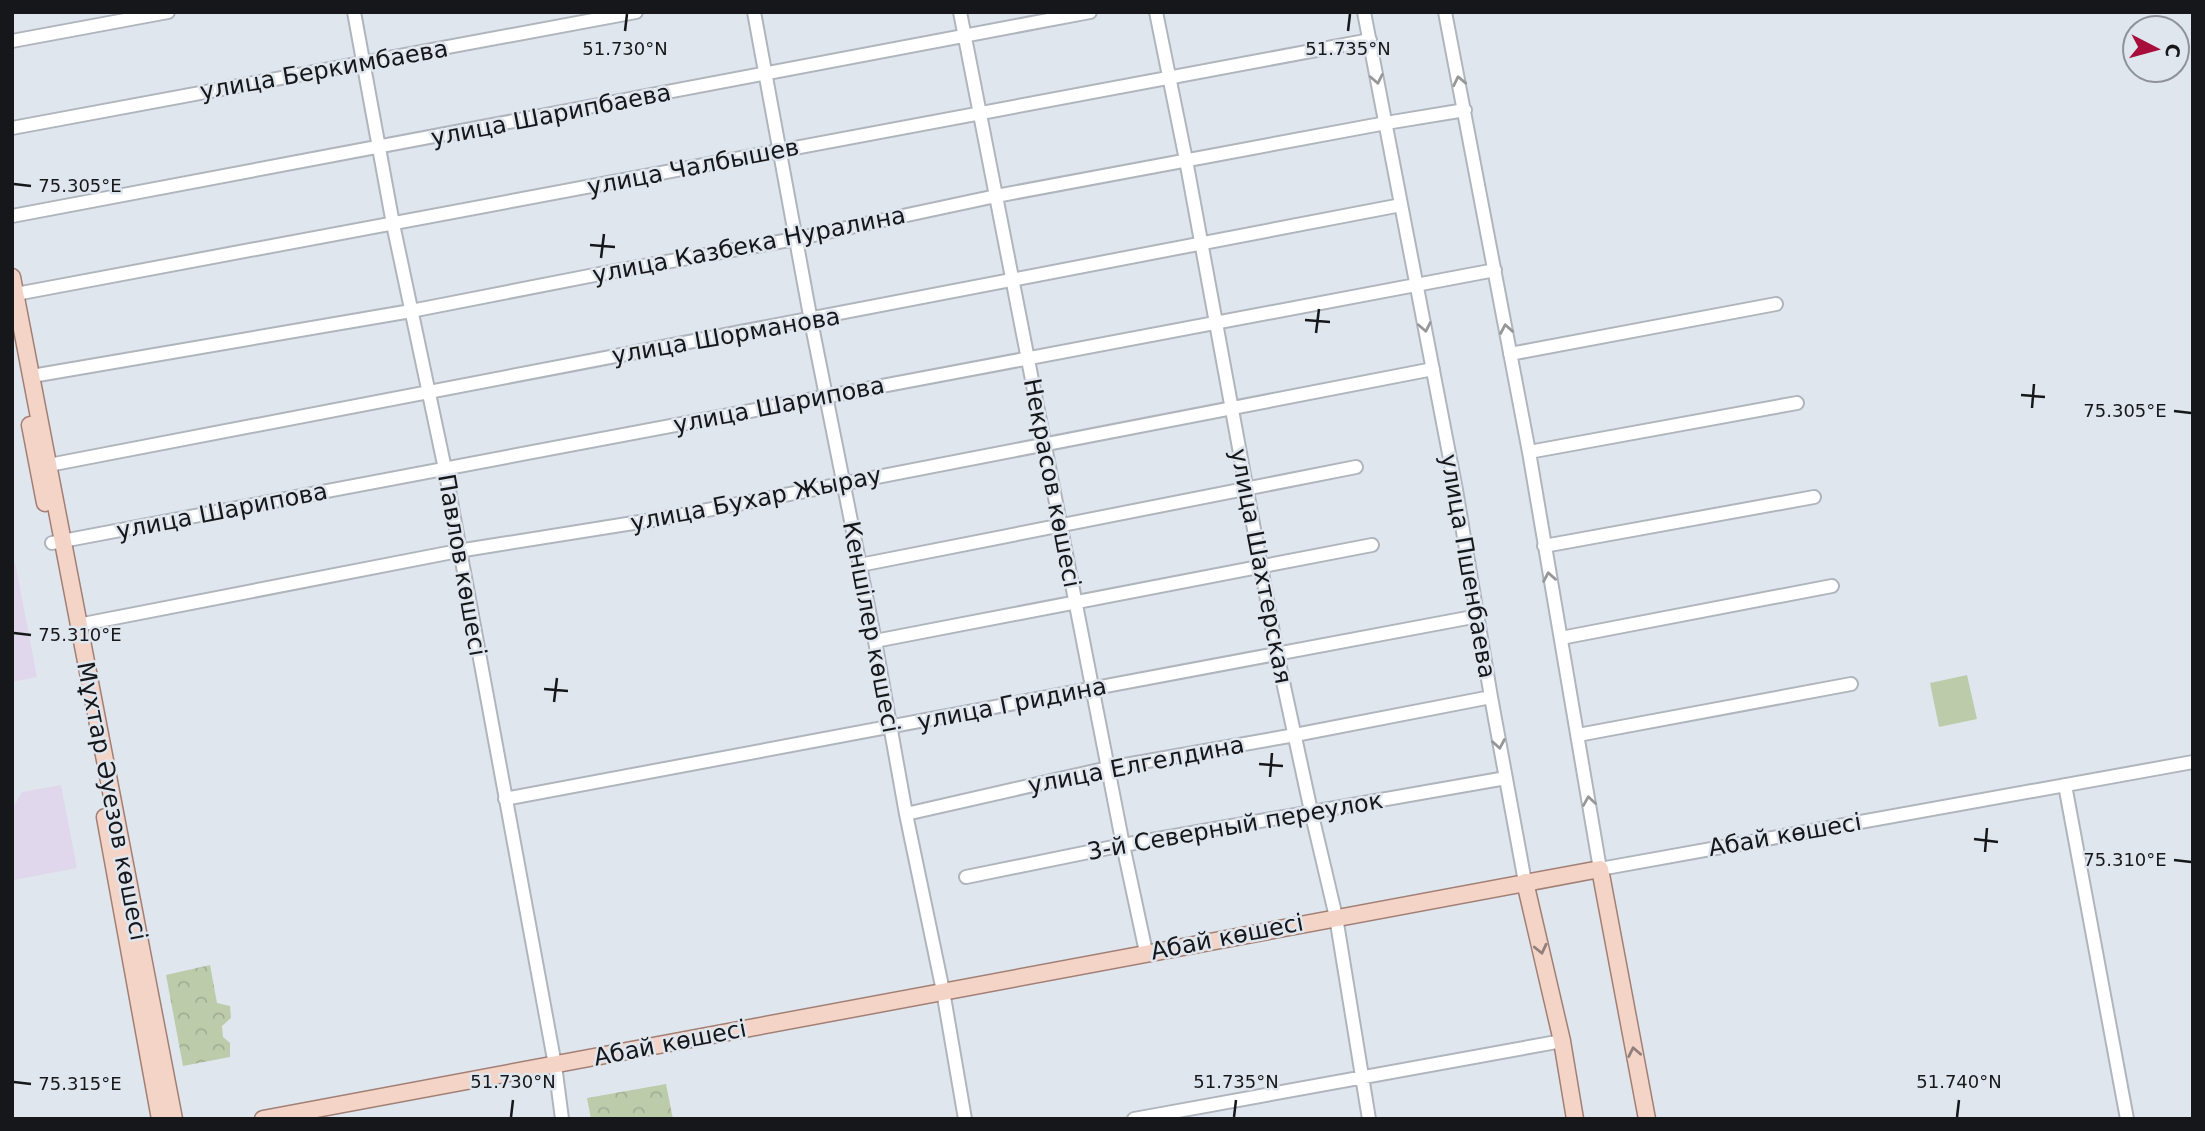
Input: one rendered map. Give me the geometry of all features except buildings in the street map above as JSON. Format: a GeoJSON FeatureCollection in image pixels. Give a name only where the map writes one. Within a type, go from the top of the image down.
{"type":"FeatureCollection","features":[{"type":"Feature","properties":{"kind":"main road","name":"Мұхтар Әуезов көшесі"},"geometry":{"type":"LineString","coordinates":[[12,277],[49,465],[58,542],[165,1118]]}},
{"type":"Feature","properties":{"kind":"main road","name":"Мұхтар Әуезов көшесі"},"geometry":{"type":"LineString","coordinates":[[12,330],[78,625],[165,1118]]}},
{"type":"Feature","properties":{"kind":"main road","name":"Абай көшесі"},"geometry":{"type":"LineString","coordinates":[[263,1119],[1336,916],[1600,869]]}},
{"type":"Feature","properties":{"kind":"main road"},"geometry":{"type":"LineString","coordinates":[[1600,869],[1647,1119]]}},
{"type":"Feature","properties":{"kind":"main road","name":"улица Пшенбаева"},"geometry":{"type":"LineString","coordinates":[[1525,882],[1562,1041],[1575,1119]]}},
{"type":"Feature","properties":{"kind":"street"},"geometry":{"type":"LineString","coordinates":[[12,41],[168,12]]}},
{"type":"Feature","properties":{"kind":"street","name":"Павлов көшесі"},"geometry":{"type":"LineString","coordinates":[[354,12],[393,224],[444,469],[555,1065],[562,1119]]}},
{"type":"Feature","properties":{"kind":"street","name":"улица Беркимбаева"},"geometry":{"type":"LineString","coordinates":[[12,128],[636,12]]}},
{"type":"Feature","properties":{"kind":"street","name":"Кеншілер көшесі"},"geometry":{"type":"LineString","coordinates":[[754,12],[795,239],[875,640],[905,814],[943,991],[965,1119]]}},
{"type":"Feature","properties":{"kind":"street","name":"Некрасов көшесі"},"geometry":{"type":"LineString","coordinates":[[960,12],[1146,952]]}},
{"type":"Feature","properties":{"kind":"street","name":"улица Шарипбаева"},"geometry":{"type":"LineString","coordinates":[[12,216],[1090,12]]}},
{"type":"Feature","properties":{"kind":"street","name":"улица Шахтерская"},"geometry":{"type":"LineString","coordinates":[[1156,12],[1277,654],[1336,916],[1370,1119]]}},
{"type":"Feature","properties":{"kind":"street","name":"улица Пшенбаева"},"geometry":{"type":"LineString","coordinates":[[1364,12],[1433,369],[1525,882]]}},
{"type":"Feature","properties":{"kind":"street"},"geometry":{"type":"LineString","coordinates":[[1445,12],[1529,452],[1600,869]]}},
{"type":"Feature","properties":{"kind":"street","name":"улица Чалбышев"},"geometry":{"type":"LineString","coordinates":[[16,294],[1370,40]]}},
{"type":"Feature","properties":{"kind":"street","name":"улица Казбека Нуралина"},"geometry":{"type":"LineString","coordinates":[[32,376],[411,311],[795,239],[996,196],[1465,110]]}},
{"type":"Feature","properties":{"kind":"street","name":"улица Шорманова"},"geometry":{"type":"LineString","coordinates":[[49,465],[811,321],[1401,205]]}},
{"type":"Feature","properties":{"kind":"street","name":"улица Шарипова"},"geometry":{"type":"LineString","coordinates":[[58,542],[1495,270]]}},
{"type":"Feature","properties":{"kind":"street"},"geometry":{"type":"LineString","coordinates":[[1510,354],[1776,304]]}},
{"type":"Feature","properties":{"kind":"street","name":"улица Бухар Жырау"},"geometry":{"type":"LineString","coordinates":[[78,625],[458,551],[660,519],[1433,369]]}},
{"type":"Feature","properties":{"kind":"street"},"geometry":{"type":"LineString","coordinates":[[1529,452],[1797,403]]}},
{"type":"Feature","properties":{"kind":"street"},"geometry":{"type":"LineString","coordinates":[[860,565],[1356,467]]}},
{"type":"Feature","properties":{"kind":"street"},"geometry":{"type":"LineString","coordinates":[[1544,546],[1814,497]]}},
{"type":"Feature","properties":{"kind":"street"},"geometry":{"type":"LineString","coordinates":[[875,640],[1372,545]]}},
{"type":"Feature","properties":{"kind":"street"},"geometry":{"type":"LineString","coordinates":[[1561,638],[1832,586]]}},
{"type":"Feature","properties":{"kind":"street","name":"улица Гридина"},"geometry":{"type":"LineString","coordinates":[[505,799],[1478,616]]}},
{"type":"Feature","properties":{"kind":"street"},"geometry":{"type":"LineString","coordinates":[[1578,734],[1851,684]]}},
{"type":"Feature","properties":{"kind":"street","name":"улица Елгелдина"},"geometry":{"type":"LineString","coordinates":[[905,814],[1108,768],[1491,697]]}},
{"type":"Feature","properties":{"kind":"street","name":"Абай көшесі"},"geometry":{"type":"LineString","coordinates":[[1600,869],[2193,762]]}},
{"type":"Feature","properties":{"kind":"street","name":"3-й Северный переулок"},"geometry":{"type":"LineString","coordinates":[[966,877],[1123,845],[1506,778]]}},
{"type":"Feature","properties":{"kind":"street"},"geometry":{"type":"LineString","coordinates":[[2066,785],[2127,1119]]}},
{"type":"Feature","properties":{"kind":"street"},"geometry":{"type":"LineString","coordinates":[[1134,1119],[1562,1041]]}},
{"type":"Feature","properties":{"kind":"shaded area"},"geometry":{"type":"Polygon","coordinates":[[[15,562],[37,677],[12,682],[12,563],[15,562]]]}},
{"type":"Feature","properties":{"kind":"shaded area"},"geometry":{"type":"Polygon","coordinates":[[[61,785],[77,868],[14,880],[12,809],[22,792],[61,785]]]}},
{"type":"Feature","properties":{"kind":"green space"},"geometry":{"type":"Polygon","coordinates":[[[1967,675],[1977,719],[1939,727],[1930,683],[1967,675]]]}},
{"type":"Feature","properties":{"kind":"green space"},"geometry":{"type":"Polygon","coordinates":[[[210,965],[217,1003],[230,1006],[231,1018],[222,1026],[223,1037],[230,1043],[230,1057],[183,1066],[166,975],[210,965]]]}},
{"type":"Feature","properties":{"kind":"green space"},"geometry":{"type":"Polygon","coordinates":[[[666,1084],[673,1119],[591,1119],[587,1098],[666,1084]]]}}]}
